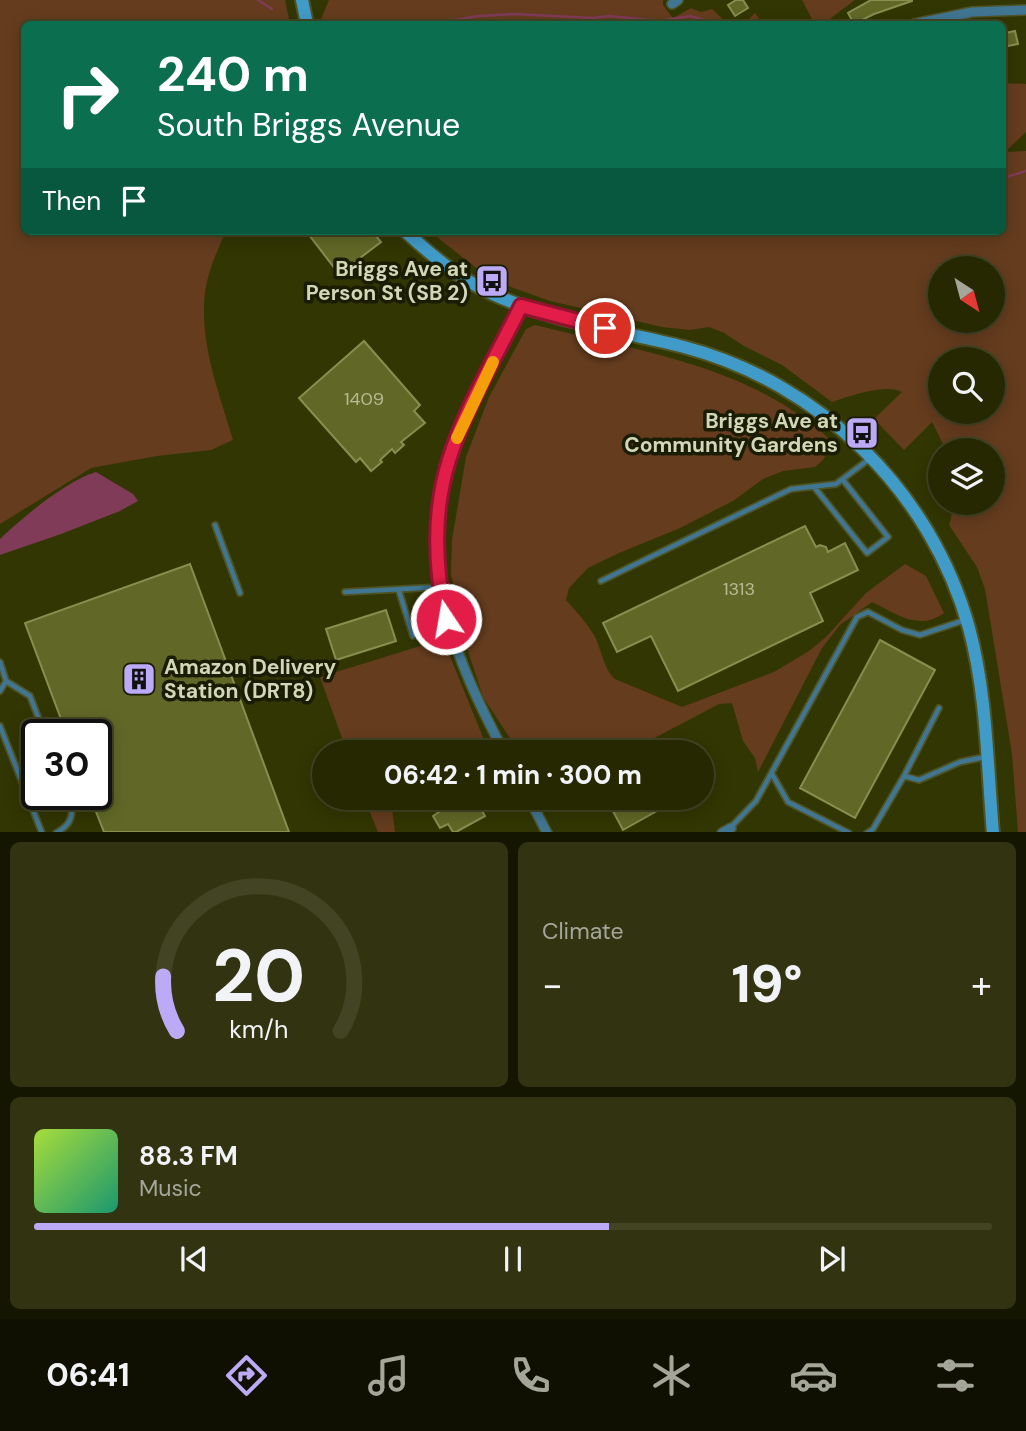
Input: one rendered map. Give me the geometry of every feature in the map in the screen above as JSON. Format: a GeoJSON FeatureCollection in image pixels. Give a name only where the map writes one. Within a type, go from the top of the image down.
{"type":"FeatureCollection","features":[{"type":"Feature","properties":{"kind":"street"},"geometry":{"type":"LineString","coordinates":[[302,0],[306,21]]}},
{"type":"Feature","properties":{"kind":"street"},"geometry":{"type":"LineString","coordinates":[[928,21],[1002,5],[1026,10]]}},
{"type":"Feature","properties":{"kind":"street"},"geometry":{"type":"LineString","coordinates":[[410,235],[451,270],[494,295],[521,306],[703,353],[777,384],[821,412],[872,458],[897,487],[934,542],[945,563],[966,620],[980,684],[993,832]]}},
{"type":"Feature","properties":{"kind":"street"},"geometry":{"type":"LineString","coordinates":[[498,740],[458,657],[440,587],[439,522],[449,460],[461,427],[521,306]]}},
{"type":"Feature","properties":{"kind":"street"},"geometry":{"type":"LineString","coordinates":[[535,810],[547,832]]}},
{"type":"Feature","properties":{"kind":"lane"},"geometry":{"type":"LineString","coordinates":[[601,581],[791,489],[836,484],[872,458]]}},
{"type":"Feature","properties":{"kind":"lane"},"geometry":{"type":"LineString","coordinates":[[815,488],[867,553],[888,537],[843,480]]}},
{"type":"Feature","properties":{"kind":"lane"},"geometry":{"type":"LineString","coordinates":[[215,526],[240,593]]}},
{"type":"Feature","properties":{"kind":"lane"},"geometry":{"type":"LineString","coordinates":[[345,592],[440,587]]}},
{"type":"Feature","properties":{"kind":"lane"},"geometry":{"type":"LineString","coordinates":[[399,591],[413,636]]}},
{"type":"Feature","properties":{"kind":"lane"},"geometry":{"type":"LineString","coordinates":[[726,830],[756,801],[858,617],[868,612],[902,630],[920,635],[966,620]]}},
{"type":"Feature","properties":{"kind":"lane"},"geometry":{"type":"LineString","coordinates":[[0,662],[6,681],[30,696],[39,719]]}},
{"type":"Feature","properties":{"kind":"lane"},"geometry":{"type":"LineString","coordinates":[[0,691],[6,681]]}},
{"type":"Feature","properties":{"kind":"lane"},"geometry":{"type":"LineString","coordinates":[[867,832],[873,828],[904,776],[939,708]]}},
{"type":"Feature","properties":{"kind":"lane"},"geometry":{"type":"LineString","coordinates":[[0,726],[42,832]]}},
{"type":"Feature","properties":{"kind":"lane"},"geometry":{"type":"LineString","coordinates":[[904,776],[919,780],[960,762],[986,757]]}},
{"type":"Feature","properties":{"kind":"lane"},"geometry":{"type":"LineString","coordinates":[[772,773],[788,802],[849,832]]}},
{"type":"Feature","properties":{"kind":"lane"},"geometry":{"type":"LineString","coordinates":[[56,832],[69,825],[73,817],[71,810]]}},
{"type":"Feature","properties":{"kind":"shaded area"},"geometry":{"type":"Polygon","coordinates":[[[0,0],[285,0],[289,21],[21,21],[21,235],[224,235],[208,276],[204,311],[211,367],[233,440],[211,450],[91,468],[0,524],[0,0]]]}},
{"type":"Feature","properties":{"kind":"shaded area"},"geometry":{"type":"Polygon","coordinates":[[[329,0],[663,0],[663,5],[673,18],[691,8],[701,12],[712,9],[725,21],[321,21],[329,0]]]}},
{"type":"Feature","properties":{"kind":"shaded area"},"geometry":{"type":"Polygon","coordinates":[[[802,0],[855,0],[827,21],[813,21],[802,0]]]}},
{"type":"Feature","properties":{"kind":"shaded area"},"geometry":{"type":"Polygon","coordinates":[[[755,13],[761,21],[747,21],[755,13]]]}},
{"type":"Feature","properties":{"kind":"shaded area"},"geometry":{"type":"Polygon","coordinates":[[[1006,83],[1026,84],[1026,132],[1006,151],[1006,83]]]}},
{"type":"Feature","properties":{"kind":"shaded area"},"geometry":{"type":"Polygon","coordinates":[[[1026,151],[1026,832],[1018,832],[1012,754],[985,589],[977,567],[949,525],[952,515],[1005,515],[1005,438],[940,438],[933,424],[1005,424],[1005,347],[928,347],[930,424],[904,450],[874,419],[902,392],[878,390],[832,402],[782,365],[724,333],[709,327],[690,330],[662,327],[550,301],[511,287],[475,267],[434,235],[1006,235],[1006,152],[1026,151]]]}},
{"type":"Feature","properties":{"kind":"shaded area"},"geometry":{"type":"Polygon","coordinates":[[[535,325],[676,359],[745,384],[777,400],[814,426],[824,434],[831,446],[823,460],[815,467],[783,471],[763,479],[733,501],[678,529],[588,568],[569,588],[566,600],[594,635],[605,664],[615,679],[682,707],[774,672],[809,651],[826,637],[866,593],[905,564],[926,576],[944,613],[925,621],[916,621],[872,602],[840,625],[822,648],[758,772],[755,758],[743,741],[732,703],[719,704],[651,740],[511,740],[483,697],[469,654],[451,574],[452,540],[466,457],[489,397],[526,329],[535,325]]]}},
{"type":"Feature","properties":{"kind":"shaded area"},"geometry":{"type":"Polygon","coordinates":[[[96,472],[133,494],[138,501],[120,511],[0,555],[0,539],[20,521],[59,491],[96,472]]]}},
{"type":"Feature","properties":{"kind":"shaded area"},"geometry":{"type":"Polygon","coordinates":[[[443,639],[484,740],[343,740],[320,677],[443,639]]]}},
{"type":"Feature","properties":{"kind":"shaded area"},"geometry":{"type":"Polygon","coordinates":[[[369,810],[392,810],[395,832],[378,832],[369,810]]]}},
{"type":"Feature","properties":{"kind":"building"},"geometry":{"type":"Polygon","coordinates":[[[736,0],[743,0],[748,8],[735,16],[728,5],[736,0]]]}},
{"type":"Feature","properties":{"kind":"building"},"geometry":{"type":"Polygon","coordinates":[[[871,0],[912,0],[860,21],[852,21],[848,13],[871,0]]]}},
{"type":"Feature","properties":{"kind":"building"},"geometry":{"type":"Polygon","coordinates":[[[1015,31],[1018,44],[1006,46],[1006,33],[1015,31]]]}},
{"type":"Feature","properties":{"kind":"building"},"geometry":{"type":"Polygon","coordinates":[[[309,235],[375,235],[381,242],[339,274],[309,235]]]}},
{"type":"Feature","properties":{"kind":"building"},"geometry":{"type":"Polygon","coordinates":[[[364,341],[420,405],[414,411],[425,423],[401,442],[404,445],[395,453],[392,449],[371,471],[360,458],[356,462],[299,398],[364,341]]]}},
{"type":"Feature","properties":{"kind":"building"},"geometry":{"type":"Polygon","coordinates":[[[805,526],[816,547],[826,547],[828,552],[845,543],[858,570],[810,593],[823,621],[678,691],[651,636],[617,652],[603,623],[805,526]]]}},
{"type":"Feature","properties":{"kind":"building","name":"Amazon Delivery Station (DRT8)"},"geometry":{"type":"Polygon","coordinates":[[[190,564],[289,832],[104,832],[95,810],[112,810],[112,719],[61,719],[25,623],[190,564]]]}},
{"type":"Feature","properties":{"kind":"building"},"geometry":{"type":"Polygon","coordinates":[[[386,610],[396,641],[336,660],[326,629],[386,610]]]}},
{"type":"Feature","properties":{"kind":"building"},"geometry":{"type":"Polygon","coordinates":[[[880,640],[935,670],[855,818],[800,788],[880,640]]]}},
{"type":"Feature","properties":{"kind":"building"},"geometry":{"type":"Polygon","coordinates":[[[442,810],[482,810],[485,816],[453,832],[448,824],[440,828],[433,816],[442,810]]]}},
{"type":"Feature","properties":{"kind":"building"},"geometry":{"type":"Polygon","coordinates":[[[612,810],[659,810],[623,830],[612,810]]]}},
{"type":"Feature","properties":{"kind":"waterway"},"geometry":{"type":"LineString","coordinates":[[258,0],[272,9]]}},
{"type":"Feature","properties":{"kind":"waterway"},"geometry":{"type":"LineString","coordinates":[[449,21],[514,14],[593,18],[610,16],[659,21]]}},
{"type":"Feature","properties":{"kind":"waterway"},"geometry":{"type":"LineString","coordinates":[[659,21],[690,16],[708,21]]}},
{"type":"Feature","properties":{"kind":"waterway"},"geometry":{"type":"LineString","coordinates":[[1006,177],[1026,171]]}},
{"type":"Feature","properties":{"kind":"slow traffic"},"geometry":{"type":"LineString","coordinates":[[457,438],[493,362]]}},
{"type":"Feature","properties":{"kind":"place","name":"Briggs Ave at Person St (SB 2)"},"geometry":{"type":"Point","coordinates":[492,281]}},
{"type":"Feature","properties":{"kind":"place","name":"Briggs Ave at Community Gardens"},"geometry":{"type":"Point","coordinates":[862,433]}},
{"type":"Feature","properties":{"kind":"place","name":"Amazon Delivery Station (DRT8)"},"geometry":{"type":"Point","coordinates":[139,679]}},
{"type":"Feature","properties":{"kind":"route"},"geometry":{"type":"LineString","coordinates":[[446,619],[440,587],[438,532],[440,501],[449,460],[461,427],[521,306],[605,328]]}}]}
